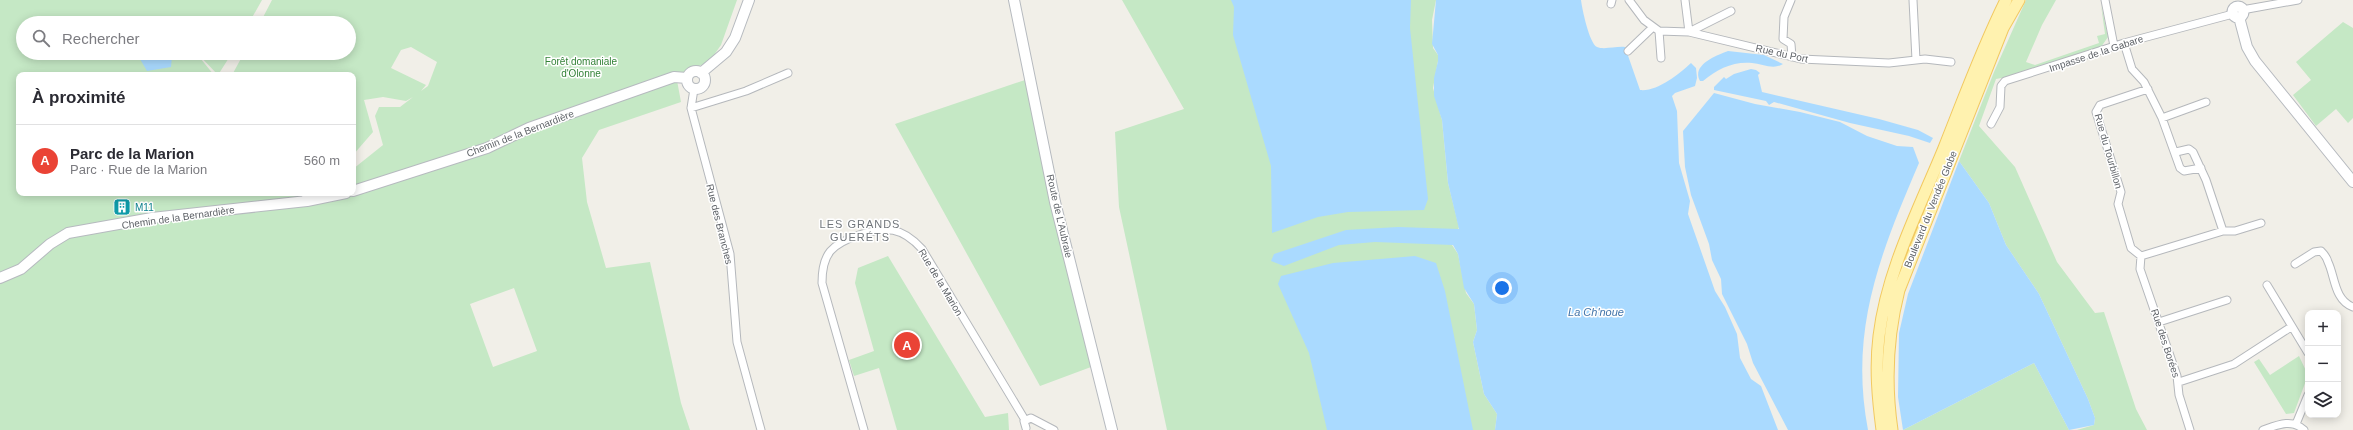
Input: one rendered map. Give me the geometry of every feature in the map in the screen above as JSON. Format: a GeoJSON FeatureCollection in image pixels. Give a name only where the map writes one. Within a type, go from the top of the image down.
{"type":"FeatureCollection","features":[{"type":"Feature","properties":{"kind":"main road","name":"Boulevard du Vendée Globe"},"geometry":{"type":"LineString","coordinates":[[1882,430],[1877,384],[1879,337],[1896,264],[1994,25],[2006,0]]}},
{"type":"Feature","properties":{"kind":"main road","name":"Boulevard du Vendée Globe"},"geometry":{"type":"LineString","coordinates":[[1892,430],[1887,360],[1893,313],[1899,290],[2000,35],[2019,0]]}},
{"type":"Feature","properties":{"kind":"street"},"geometry":{"type":"LineString","coordinates":[[701,73],[726,52],[735,38],[749,0]]}},
{"type":"Feature","properties":{"kind":"street","name":"Route de L'Aubraie"},"geometry":{"type":"LineString","coordinates":[[1014,0],[1055,202],[1112,430]]}},
{"type":"Feature","properties":{"kind":"street"},"geometry":{"type":"LineString","coordinates":[[1629,0],[1634,8],[1656,29],[1661,58]]}},
{"type":"Feature","properties":{"kind":"street"},"geometry":{"type":"LineString","coordinates":[[1685,0],[1686,23],[1689,32],[1731,11]]}},
{"type":"Feature","properties":{"kind":"street"},"geometry":{"type":"LineString","coordinates":[[1791,0],[1784,16],[1783,39],[1791,44],[1792,57]]}},
{"type":"Feature","properties":{"kind":"street"},"geometry":{"type":"LineString","coordinates":[[1913,0],[1916,60]]}},
{"type":"Feature","properties":{"kind":"street"},"geometry":{"type":"LineString","coordinates":[[2105,0],[2114,46]]}},
{"type":"Feature","properties":{"kind":"street","name":"Impasse de la Gabare"},"geometry":{"type":"LineString","coordinates":[[1991,124],[2000,106],[2001,86],[2005,81],[2237,9],[2298,0]]}},
{"type":"Feature","properties":{"kind":"street"},"geometry":{"type":"LineString","coordinates":[[2237,9],[2247,47],[2254,61],[2353,182]]}},
{"type":"Feature","properties":{"kind":"street"},"geometry":{"type":"LineString","coordinates":[[1628,51],[1656,29]]}},
{"type":"Feature","properties":{"kind":"street","name":"Rue du Port"},"geometry":{"type":"LineString","coordinates":[[1656,29],[1689,32],[1792,57],[1889,63],[1916,60],[1951,62]]}},
{"type":"Feature","properties":{"kind":"street"},"geometry":{"type":"LineString","coordinates":[[2124,43],[2132,68],[2144,82],[2162,118],[2176,152],[2180,168],[2184,171],[2201,168]]}},
{"type":"Feature","properties":{"kind":"street"},"geometry":{"type":"LineString","coordinates":[[696,71],[701,73],[705,81],[703,86],[694,89],[690,87],[687,78],[690,73],[696,71]]}},
{"type":"Feature","properties":{"kind":"street"},"geometry":{"type":"LineString","coordinates":[[691,108],[746,92],[788,73]]}},
{"type":"Feature","properties":{"kind":"street","name":"Chemin de la Bernardière"},"geometry":{"type":"LineString","coordinates":[[356,190],[487,148],[529,128],[674,77],[687,78]]}},
{"type":"Feature","properties":{"kind":"street","name":"Rue des Branches"},"geometry":{"type":"LineString","coordinates":[[694,89],[691,108],[730,254],[737,342],[761,430]]}},
{"type":"Feature","properties":{"kind":"street","name":"Rue du Tourbillon"},"geometry":{"type":"LineString","coordinates":[[2141,256],[2132,248],[2118,204],[2121,192],[2096,112],[2100,105],[2148,89]]}},
{"type":"Feature","properties":{"kind":"street"},"geometry":{"type":"LineString","coordinates":[[2162,118],[2206,102]]}},
{"type":"Feature","properties":{"kind":"street"},"geometry":{"type":"LineString","coordinates":[[2176,152],[2189,149],[2193,152],[2201,168],[2223,231]]}},
{"type":"Feature","properties":{"kind":"street","name":"Chemin de la Bernardière"},"geometry":{"type":"LineString","coordinates":[[0,278],[22,268],[50,244],[68,233],[152,218],[316,196]]}},
{"type":"Feature","properties":{"kind":"street"},"geometry":{"type":"LineString","coordinates":[[2141,256],[2223,231],[2235,232],[2262,223]]}},
{"type":"Feature","properties":{"kind":"street","name":"Rue de la Marion"},"geometry":{"type":"LineString","coordinates":[[864,430],[822,283],[822,268],[826,258],[839,242],[883,228],[904,233],[922,249],[1028,419]]}},
{"type":"Feature","properties":{"kind":"street"},"geometry":{"type":"LineString","coordinates":[[2295,264],[2314,252],[2321,251],[2329,262],[2333,283],[2345,302],[2353,307]]}},
{"type":"Feature","properties":{"kind":"street","name":"Rue des Borées"},"geometry":{"type":"LineString","coordinates":[[2141,256],[2140,268],[2179,382],[2179,395],[2190,430]]}},
{"type":"Feature","properties":{"kind":"street"},"geometry":{"type":"LineString","coordinates":[[2267,285],[2305,348]]}},
{"type":"Feature","properties":{"kind":"street"},"geometry":{"type":"LineString","coordinates":[[2159,322],[2227,300]]}},
{"type":"Feature","properties":{"kind":"street"},"geometry":{"type":"LineString","coordinates":[[2179,382],[2234,364],[2291,327]]}},
{"type":"Feature","properties":{"kind":"street"},"geometry":{"type":"LineString","coordinates":[[2296,424],[2305,402]]}},
{"type":"Feature","properties":{"kind":"street"},"geometry":{"type":"LineString","coordinates":[[1027,429],[1024,425],[1028,419],[1054,430]]}},
{"type":"Feature","properties":{"kind":"street"},"geometry":{"type":"LineString","coordinates":[[2263,430],[2279,425],[2296,424],[2304,430]]}},
{"type":"Feature","properties":{"kind":"green space","name":"Forêt domaniale d'Olonne"},"geometry":{"type":"Polygon","coordinates":[[[0,0],[262,0],[253,16],[16,16],[16,60],[202,60],[212,72],[16,72],[16,196],[356,196],[356,167],[383,145],[375,116],[379,107],[400,107],[413,97],[406,101],[383,97],[364,100],[373,132],[356,152],[356,72],[234,72],[240,60],[356,60],[356,16],[264,16],[272,0],[737,0],[721,45],[709,62],[676,75],[681,102],[599,130],[582,158],[587,202],[606,268],[650,262],[681,403],[690,430],[0,430],[0,0]],[[411,47],[401,50],[391,68],[426,85],[421,91],[428,86],[437,62],[411,47]],[[514,288],[470,304],[493,367],[537,351],[514,288]]]}},
{"type":"Feature","properties":{"kind":"green space"},"geometry":{"type":"Polygon","coordinates":[[[1122,0],[1436,0],[1432,20],[1433,48],[1438,55],[1438,61],[1433,88],[1442,120],[1448,183],[1459,227],[1452,245],[1458,254],[1466,293],[1474,304],[1477,330],[1473,342],[1484,394],[1497,414],[1495,430],[1167,430],[1119,207],[1115,132],[1184,109],[1122,0]]]}},
{"type":"Feature","properties":{"kind":"green space"},"geometry":{"type":"Polygon","coordinates":[[[2026,0],[2056,0],[2042,25],[2026,62],[2035,65],[2099,43],[2097,36],[2105,34],[2101,5],[2108,37],[2101,47],[2012,76],[1996,79],[1979,126],[2015,167],[2057,262],[2095,313],[2104,312],[2136,409],[2147,430],[2077,430],[2094,425],[2095,418],[2088,399],[2039,294],[2006,245],[1989,203],[1959,161],[1994,72],[2026,0]]]}},
{"type":"Feature","properties":{"kind":"green space"},"geometry":{"type":"Polygon","coordinates":[[[2343,22],[2353,28],[2353,118],[2348,123],[2336,109],[2316,126],[2293,95],[2311,80],[2296,62],[2343,22]]]}},
{"type":"Feature","properties":{"kind":"green space"},"geometry":{"type":"Polygon","coordinates":[[[204,60],[228,60],[220,72],[215,72],[204,60]]]}},
{"type":"Feature","properties":{"kind":"green space"},"geometry":{"type":"Polygon","coordinates":[[[1025,80],[1091,367],[1040,386],[895,124],[1025,80]]]}},
{"type":"Feature","properties":{"kind":"green space"},"geometry":{"type":"Polygon","coordinates":[[[888,256],[985,417],[1008,413],[1009,430],[897,430],[879,368],[854,376],[849,360],[874,351],[855,283],[858,268],[888,256]]]}},
{"type":"Feature","properties":{"kind":"green space"},"geometry":{"type":"Polygon","coordinates":[[[2299,356],[2305,369],[2305,383],[2294,413],[2286,414],[2254,362],[2259,359],[2270,375],[2299,356]]]}},
{"type":"Feature","properties":{"kind":"green space"},"geometry":{"type":"Polygon","coordinates":[[[2034,363],[2069,430],[1903,430],[2034,363]]]}},
{"type":"Feature","properties":{"kind":"water"},"geometry":{"type":"Polygon","coordinates":[[[1231,0],[1411,0],[1410,28],[1428,199],[1424,210],[1348,212],[1318,217],[1272,233],[1271,166],[1233,35],[1234,7],[1231,0]]]}},
{"type":"Feature","properties":{"kind":"water","name":"La Ch'noue"},"geometry":{"type":"Polygon","coordinates":[[[1436,0],[1581,0],[1586,25],[1594,44],[1597,47],[1603,48],[1625,47],[1640,90],[1647,90],[1660,85],[1674,77],[1691,63],[1696,68],[1697,78],[1695,86],[1675,93],[1672,96],[1677,111],[1679,163],[1690,201],[1688,214],[1715,291],[1725,307],[1737,334],[1740,358],[1751,379],[1761,386],[1778,430],[1495,430],[1497,414],[1484,394],[1473,342],[1477,330],[1474,304],[1464,288],[1458,254],[1453,245],[1375,242],[1339,245],[1284,266],[1271,261],[1274,254],[1346,230],[1398,227],[1459,229],[1448,183],[1442,120],[1434,96],[1434,78],[1438,61],[1438,55],[1432,44],[1436,0]]]}},
{"type":"Feature","properties":{"kind":"water"},"geometry":{"type":"Polygon","coordinates":[[[1728,51],[1764,55],[1783,64],[1772,67],[1752,63],[1739,63],[1726,67],[1703,81],[1700,81],[1698,75],[1702,66],[1712,58],[1728,51]]]}},
{"type":"Feature","properties":{"kind":"water"},"geometry":{"type":"Polygon","coordinates":[[[141,60],[172,60],[171,67],[147,71],[141,60]]]}},
{"type":"Feature","properties":{"kind":"water"},"geometry":{"type":"Polygon","coordinates":[[[1751,69],[1760,73],[1758,75],[1762,92],[1879,119],[1918,130],[1933,138],[1930,143],[1909,136],[1850,123],[1774,102],[1769,105],[1766,101],[1714,90],[1714,87],[1724,77],[1726,79],[1734,74],[1751,69]]]}},
{"type":"Feature","properties":{"kind":"water"},"geometry":{"type":"Polygon","coordinates":[[[1714,93],[1755,104],[1800,112],[1840,122],[1867,136],[1897,146],[1913,147],[1919,163],[1892,229],[1881,261],[1872,293],[1866,326],[1862,359],[1863,394],[1868,430],[1788,430],[1753,363],[1747,344],[1722,294],[1721,279],[1712,260],[1709,244],[1691,195],[1685,167],[1683,131],[1714,93]]]}},
{"type":"Feature","properties":{"kind":"water"},"geometry":{"type":"Polygon","coordinates":[[[1959,161],[1989,203],[2006,245],[2039,294],[2088,399],[2095,418],[2094,425],[2069,430],[2034,363],[1903,430],[1898,397],[1899,333],[1908,294],[1959,161]]]}},
{"type":"Feature","properties":{"kind":"water"},"geometry":{"type":"Polygon","coordinates":[[[1415,256],[1436,263],[1445,291],[1473,430],[1327,430],[1309,353],[1278,284],[1281,276],[1333,263],[1415,256]]]}},
{"type":"Feature","properties":{"kind":"place","name":"M11"},"geometry":{"type":"Point","coordinates":[122,207]}},
{"type":"Feature","properties":{"kind":"place","name":"Parc de la Marion"},"geometry":{"type":"Point","coordinates":[907,345]}},
{"type":"Feature","properties":{"kind":"district","name":"LES GRANDS GUERÉTS"},"geometry":{"type":"Point","coordinates":[860,230]}}]}
